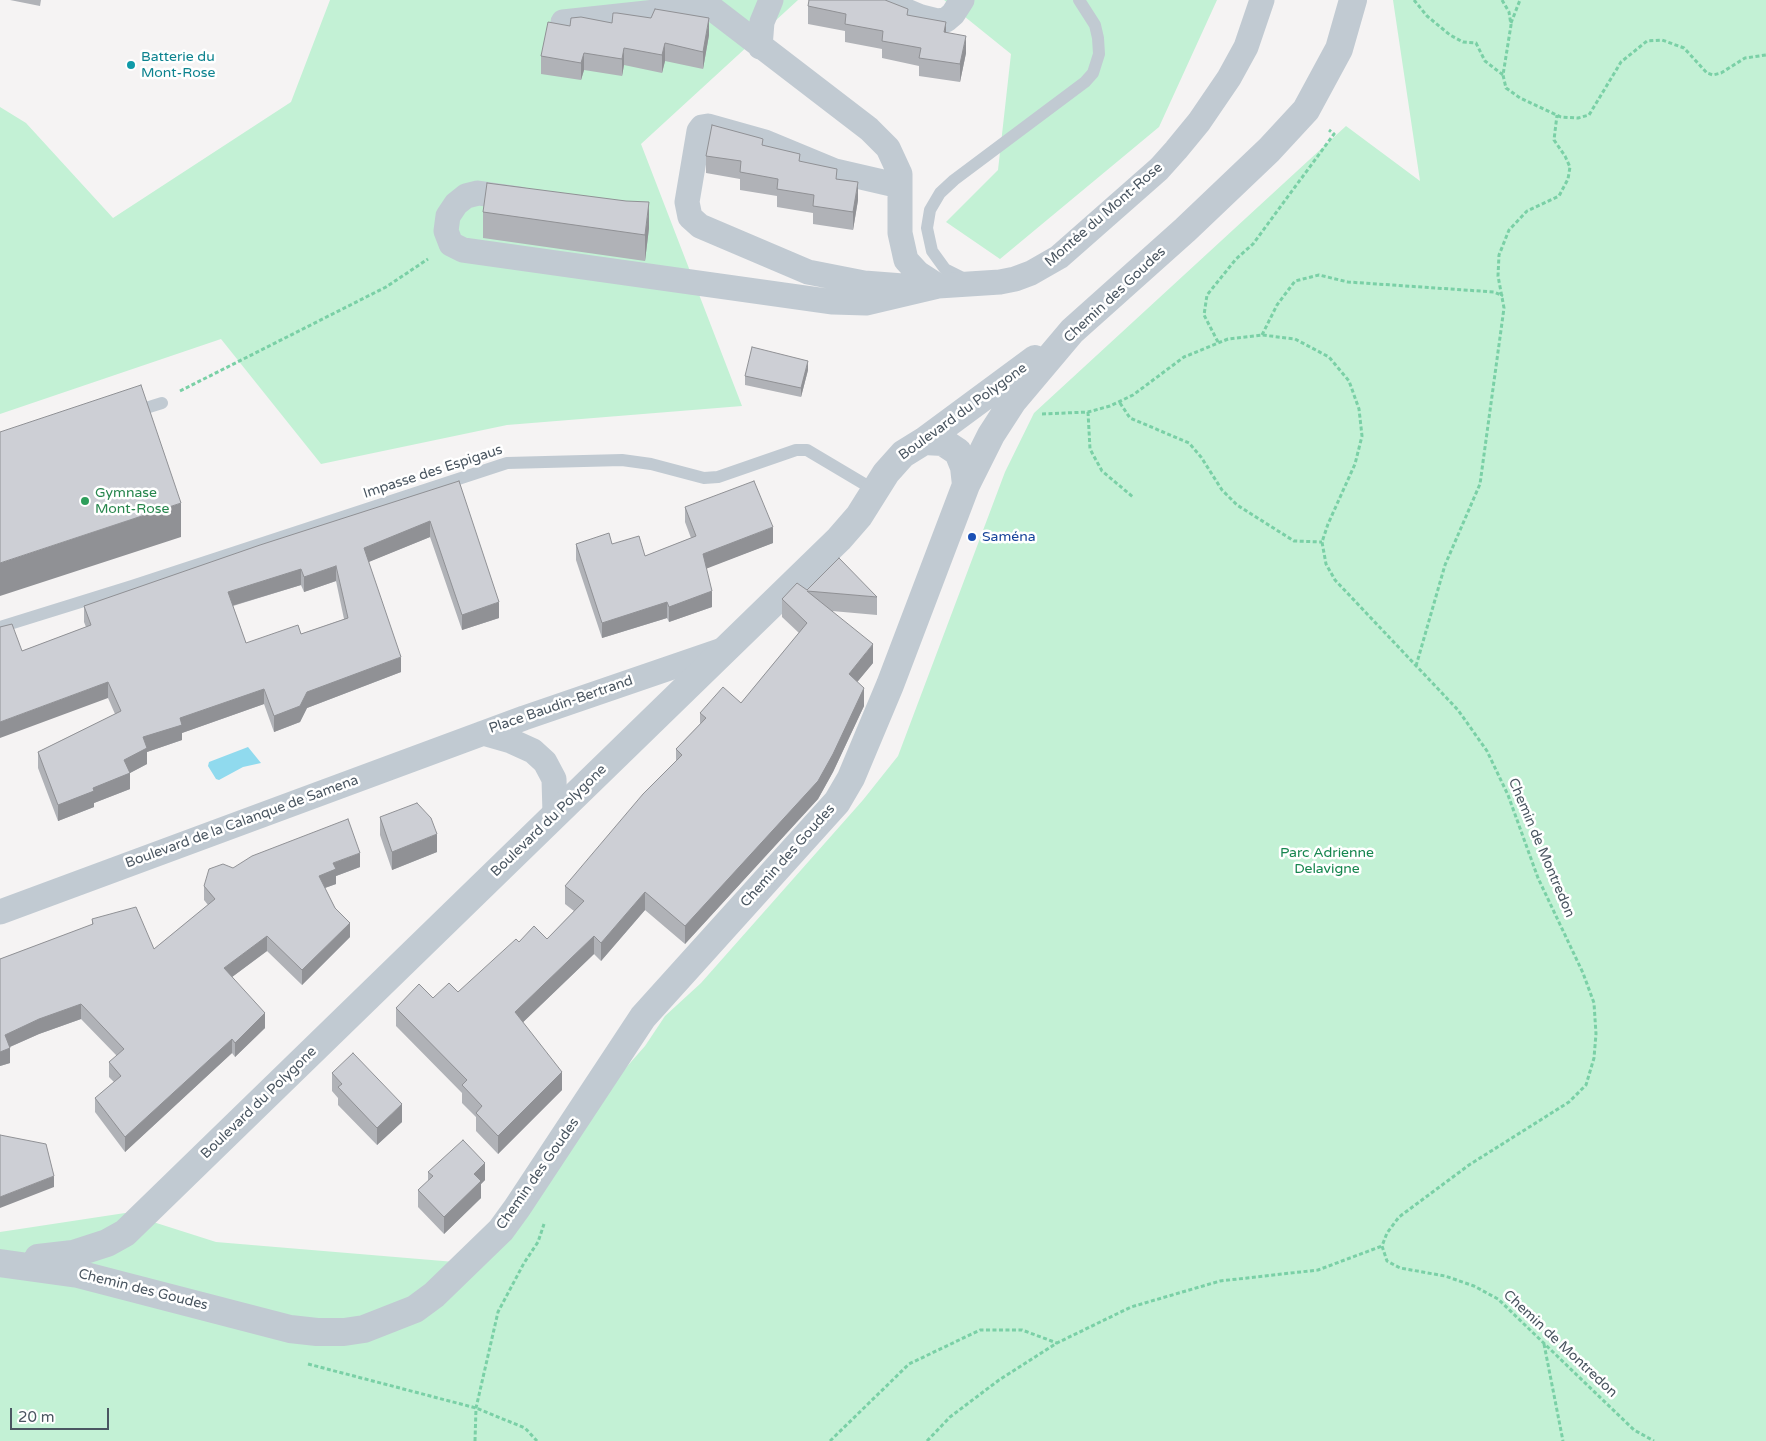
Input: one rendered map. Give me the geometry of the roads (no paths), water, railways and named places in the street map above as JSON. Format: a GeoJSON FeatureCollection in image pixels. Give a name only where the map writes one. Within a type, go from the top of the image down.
{"type":"FeatureCollection","features":[{"type":"Feature","properties":{"kind":"street"},"geometry":{"type":"LineString","coordinates":[[760,47],[762,22],[771,0]]}},
{"type":"Feature","properties":{"kind":"street"},"geometry":{"type":"LineString","coordinates":[[880,0],[921,17],[937,21],[946,20],[953,14],[962,0]]}},
{"type":"Feature","properties":{"kind":"street","name":"Montée du Mont-Rose"},"geometry":{"type":"LineString","coordinates":[[987,283],[1015,279],[1052,261],[1159,169],[1199,122],[1229,78],[1246,47],[1262,0]]}},
{"type":"Feature","properties":{"kind":"street","name":"Chemin des Goudes"},"geometry":{"type":"LineString","coordinates":[[0,1262],[78,1274],[164,1294],[290,1328],[316,1332],[350,1331],[389,1321],[415,1309],[434,1295],[501,1230],[542,1173],[643,1017],[837,802],[851,778],[890,685],[966,485],[991,435],[1013,401],[1072,331],[1199,217],[1269,150],[1306,110],[1339,49],[1353,0]]}},
{"type":"Feature","properties":{"kind":"street"},"geometry":{"type":"LineString","coordinates":[[564,22],[701,7],[714,10],[879,138],[897,166],[900,186],[900,233],[906,260],[918,274],[938,286]]}},
{"type":"Feature","properties":{"kind":"street"},"geometry":{"type":"LineString","coordinates":[[900,186],[835,171],[765,142],[708,126],[702,127],[700,131],[686,202],[690,217],[700,226],[808,272],[887,286],[938,286],[987,283]]}},
{"type":"Feature","properties":{"kind":"street"},"geometry":{"type":"LineString","coordinates":[[544,202],[478,193],[466,196],[456,204],[448,216],[446,231],[451,244],[463,250],[833,302],[866,303],[938,286]]}},
{"type":"Feature","properties":{"kind":"street","name":"Boulevard du Polygone"},"geometry":{"type":"LineString","coordinates":[[0,1262],[73,1254],[107,1243],[125,1232],[839,539],[876,492],[895,462],[903,454],[924,441],[1072,331]]}},
{"type":"Feature","properties":{"kind":"street"},"geometry":{"type":"LineString","coordinates":[[924,441],[943,442],[958,452],[964,467],[966,485]]}},
{"type":"Feature","properties":{"kind":"street","name":"Place Baudin-Bertrand"},"geometry":{"type":"LineString","coordinates":[[483,733],[623,682],[728,648]]}},
{"type":"Feature","properties":{"kind":"street","name":"Place Baudin-Bertrand"},"geometry":{"type":"LineString","coordinates":[[483,733],[511,741],[533,751],[545,762],[554,779],[555,814]]}},
{"type":"Feature","properties":{"kind":"street","name":"Boulevard de la Calanque de Samena"},"geometry":{"type":"LineString","coordinates":[[0,912],[483,733]]}},
{"type":"Feature","properties":{"kind":"street"},"geometry":{"type":"LineString","coordinates":[[125,1232],[117,1243],[114,1252],[116,1267],[131,1280],[164,1294]]}},
{"type":"Feature","properties":{"kind":"lane","name":"Montée du Mont-Rose"},"geometry":{"type":"LineString","coordinates":[[987,283],[954,275],[938,261],[932,251],[928,235],[930,210],[940,194],[954,180],[1085,82],[1093,73],[1097,65],[1100,47],[1094,25],[1079,0]]}},
{"type":"Feature","properties":{"kind":"lane"},"geometry":{"type":"LineString","coordinates":[[117,418],[162,403]]}},
{"type":"Feature","properties":{"kind":"lane","name":"Impasse des Espigaus"},"geometry":{"type":"LineString","coordinates":[[0,627],[132,586],[507,463],[622,460],[651,464],[704,478],[718,476],[796,450],[807,450],[876,492]]}},
{"type":"Feature","properties":{"kind":"water"},"geometry":{"type":"Polygon","coordinates":[[[248,747],[261,763],[243,767],[219,780],[216,779],[208,766],[209,762],[248,747]]]}},
{"type":"Feature","properties":{"kind":"place","name":"Batterie du Mont-Rose"},"geometry":{"type":"Point","coordinates":[131,65]}},
{"type":"Feature","properties":{"kind":"place","name":"Gymnase Mont-Rose"},"geometry":{"type":"Point","coordinates":[85,501]}},
{"type":"Feature","properties":{"kind":"place","name":"Saména"},"geometry":{"type":"Point","coordinates":[972,537]}},
{"type":"Feature","properties":{"kind":"park label","name":"Parc Adrienne Delavigne"},"geometry":{"type":"Point","coordinates":[1327,862]}}]}
